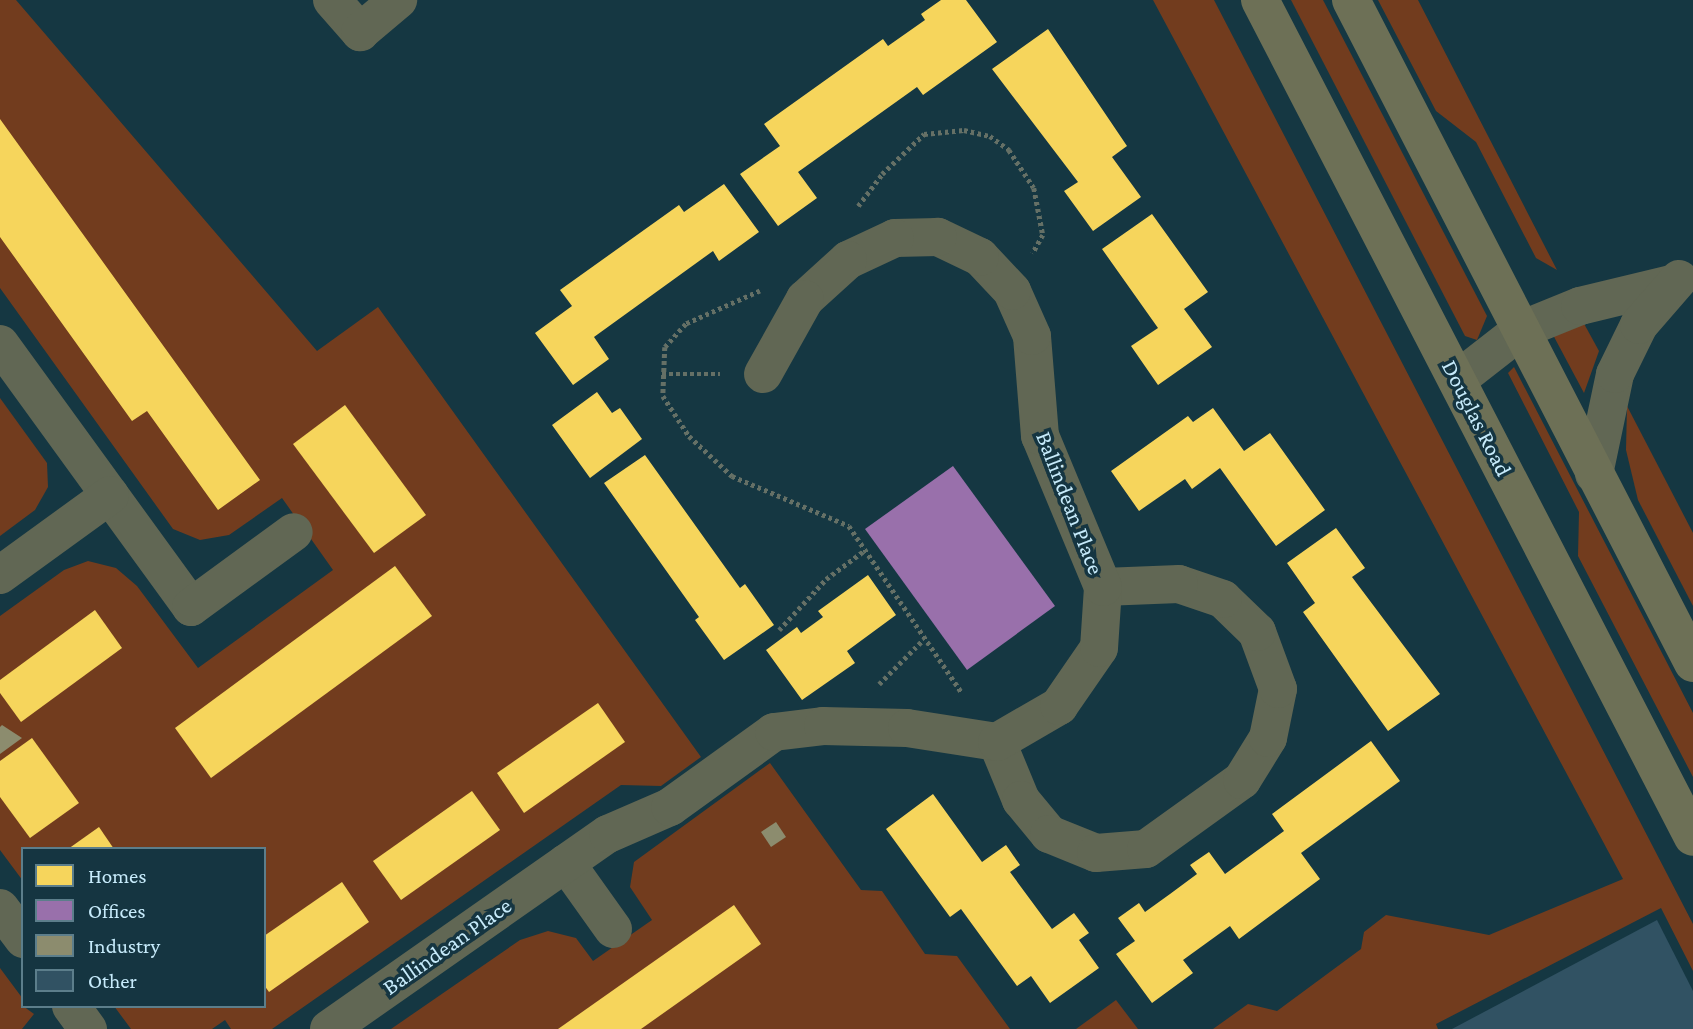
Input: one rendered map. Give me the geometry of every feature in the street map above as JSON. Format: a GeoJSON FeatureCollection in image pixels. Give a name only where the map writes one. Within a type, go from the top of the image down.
{"type":"FeatureCollection","features":[{"type":"Feature","properties":{"kind":"main road","name":"Douglas Road"},"geometry":{"type":"LineString","coordinates":[[1260,0],[1693,837]]}},
{"type":"Feature","properties":{"kind":"main road"},"geometry":{"type":"LineString","coordinates":[[1351,0],[1693,663]]}},
{"type":"Feature","properties":{"kind":"street"},"geometry":{"type":"LineString","coordinates":[[332,0],[360,32],[398,0]]}},
{"type":"Feature","properties":{"kind":"street","name":"Ballindean Place"},"geometry":{"type":"LineString","coordinates":[[329,1029],[608,834],[670,807],[774,732],[823,726],[907,728],[997,742],[1059,706],[1099,648],[1103,587],[1040,436],[1032,336],[1012,291],[980,257],[938,237],[895,238],[848,260],[805,299],[763,374]]}},
{"type":"Feature","properties":{"kind":"street"},"geometry":{"type":"LineString","coordinates":[[1457,380],[1521,330],[1580,306],[1682,277]]}},
{"type":"Feature","properties":{"kind":"street"},"geometry":{"type":"LineString","coordinates":[[1594,474],[1615,373],[1639,325],[1682,277]]}},
{"type":"Feature","properties":{"kind":"street"},"geometry":{"type":"LineString","coordinates":[[0,344],[191,607],[294,532]]}},
{"type":"Feature","properties":{"kind":"street"},"geometry":{"type":"LineString","coordinates":[[0,575],[110,495]]}},
{"type":"Feature","properties":{"kind":"street"},"geometry":{"type":"LineString","coordinates":[[997,742],[1021,800],[1049,834],[1096,853],[1146,849],[1242,780],[1268,738],[1278,689],[1257,632],[1223,599],[1179,584],[1103,587]]}},
{"type":"Feature","properties":{"kind":"street"},"geometry":{"type":"LineString","coordinates":[[566,863],[613,929]]}},
{"type":"Feature","properties":{"kind":"street"},"geometry":{"type":"LineString","coordinates":[[0,908],[21,936]]}},
{"type":"Feature","properties":{"kind":"street"},"geometry":{"type":"LineString","coordinates":[[72,1008],[88,1029]]}},
{"type":"Feature","properties":{"kind":"path"},"geometry":{"type":"LineString","coordinates":[[848,260],[836,237],[882,174],[924,134],[964,130],[989,136],[1009,150],[1034,188],[1043,235],[1012,291]]}},
{"type":"Feature","properties":{"kind":"path"},"geometry":{"type":"LineString","coordinates":[[805,299],[763,289],[686,324],[664,347],[663,396],[689,436],[732,476],[849,526],[997,742]]}},
{"type":"Feature","properties":{"kind":"path"},"geometry":{"type":"LineString","coordinates":[[662,374],[763,374]]}},
{"type":"Feature","properties":{"kind":"path"},"geometry":{"type":"LineString","coordinates":[[779,630],[827,579],[865,550]]}},
{"type":"Feature","properties":{"kind":"shaded area"},"geometry":{"type":"Polygon","coordinates":[[[0,0],[16,0],[317,351],[378,307],[701,757],[661,786],[621,785],[272,1029],[231,1029],[225,1020],[212,1029],[131,1029],[115,1008],[266,1008],[266,847],[21,847],[21,878],[0,850],[0,616],[64,570],[88,561],[116,568],[137,586],[198,668],[333,570],[282,498],[229,535],[200,540],[173,529],[0,288],[0,0]]]}},
{"type":"Feature","properties":{"kind":"shaded area"},"geometry":{"type":"Polygon","coordinates":[[[1153,0],[1214,0],[1693,924],[1693,971],[1661,908],[1436,1024],[1438,1029],[1213,1029],[1248,1004],[1277,1011],[1361,949],[1364,932],[1386,915],[1489,935],[1623,879],[1153,0]]]}},
{"type":"Feature","properties":{"kind":"shaded area"},"geometry":{"type":"Polygon","coordinates":[[[1291,0],[1323,0],[1487,316],[1477,340],[1465,336],[1291,0]]]}},
{"type":"Feature","properties":{"kind":"shaded area"},"geometry":{"type":"Polygon","coordinates":[[[1378,0],[1418,0],[1557,270],[1536,258],[1476,142],[1436,111],[1378,0]]]}},
{"type":"Feature","properties":{"kind":"shaded area"},"geometry":{"type":"Polygon","coordinates":[[[1582,320],[1599,351],[1584,393],[1552,333],[1582,320]]]}},
{"type":"Feature","properties":{"kind":"shaded area"},"geometry":{"type":"Polygon","coordinates":[[[1514,367],[1693,713],[1693,777],[1578,556],[1579,512],[1508,373],[1514,367]]]}},
{"type":"Feature","properties":{"kind":"shaded area"},"geometry":{"type":"Polygon","coordinates":[[[0,398],[47,463],[48,487],[35,510],[0,536],[0,398]]]}},
{"type":"Feature","properties":{"kind":"shaded area"},"geometry":{"type":"Polygon","coordinates":[[[1627,406],[1693,533],[1693,606],[1638,500],[1626,450],[1627,406]]]}},
{"type":"Feature","properties":{"kind":"shaded area"},"geometry":{"type":"Polygon","coordinates":[[[770,763],[861,890],[882,891],[925,954],[957,956],[1010,1029],[391,1029],[520,940],[548,931],[576,938],[593,961],[652,920],[630,887],[634,862],[770,763]]]}},
{"type":"Feature","properties":{"kind":"shaded area"},"geometry":{"type":"Polygon","coordinates":[[[0,968],[21,996],[21,1008],[34,1014],[22,1029],[0,1029],[0,968]]]}},
{"type":"Feature","properties":{"kind":"shaded area"},"geometry":{"type":"Polygon","coordinates":[[[1116,1000],[1138,1029],[1076,1029],[1116,1000]]]}},
{"type":"Feature","properties":{"kind":"building: Homes"},"geometry":{"type":"Polygon","coordinates":[[[941,0],[966,0],[997,42],[923,95],[917,87],[798,172],[817,198],[778,226],[740,174],[780,146],[764,124],[883,39],[888,46],[925,20],[921,14],[941,0]]]}},
{"type":"Feature","properties":{"kind":"building: Homes"},"geometry":{"type":"Polygon","coordinates":[[[1048,29],[1127,146],[1112,157],[1141,197],[1093,231],[1064,191],[1078,182],[992,69],[1048,29]]]}},
{"type":"Feature","properties":{"kind":"building: Homes"},"geometry":{"type":"Polygon","coordinates":[[[0,119],[260,480],[218,510],[147,411],[132,421],[0,237],[0,119]]]}},
{"type":"Feature","properties":{"kind":"building: Homes"},"geometry":{"type":"Polygon","coordinates":[[[724,184],[759,232],[719,261],[713,251],[594,337],[609,359],[573,385],[535,333],[572,306],[560,290],[679,205],[684,212],[724,184]]]}},
{"type":"Feature","properties":{"kind":"building: Homes"},"geometry":{"type":"Polygon","coordinates":[[[1152,214],[1208,292],[1184,309],[1212,347],[1158,385],[1131,346],[1158,328],[1102,249],[1152,214]]]}},
{"type":"Feature","properties":{"kind":"building: Homes"},"geometry":{"type":"Polygon","coordinates":[[[597,392],[612,413],[620,408],[642,439],[590,478],[552,425],[597,392]]]}},
{"type":"Feature","properties":{"kind":"building: Homes"},"geometry":{"type":"Polygon","coordinates":[[[345,405],[426,515],[374,553],[293,444],[345,405]]]}},
{"type":"Feature","properties":{"kind":"building: Homes"},"geometry":{"type":"Polygon","coordinates":[[[1213,408],[1244,451],[1270,433],[1325,510],[1276,546],[1220,468],[1192,489],[1185,479],[1139,511],[1111,471],[1188,416],[1193,422],[1213,408]]]}},
{"type":"Feature","properties":{"kind":"building: Homes"},"geometry":{"type":"Polygon","coordinates":[[[645,455],[740,588],[745,584],[774,625],[724,660],[695,620],[699,617],[604,483],[645,455]]]}},
{"type":"Feature","properties":{"kind":"building: Homes"},"geometry":{"type":"Polygon","coordinates":[[[1336,528],[1365,568],[1352,577],[1440,694],[1388,731],[1303,612],[1315,603],[1287,563],[1336,528]]]}},
{"type":"Feature","properties":{"kind":"building: Homes"},"geometry":{"type":"Polygon","coordinates":[[[395,566],[432,616],[211,778],[175,728],[395,566]]]}},
{"type":"Feature","properties":{"kind":"building: Homes"},"geometry":{"type":"Polygon","coordinates":[[[868,575],[896,615],[847,651],[855,663],[802,700],[766,650],[797,627],[801,633],[823,617],[818,611],[868,575]]]}},
{"type":"Feature","properties":{"kind":"building: Homes"},"geometry":{"type":"Polygon","coordinates":[[[95,610],[122,648],[21,722],[0,693],[0,680],[95,610]]]}},
{"type":"Feature","properties":{"kind":"building: Homes"},"geometry":{"type":"Polygon","coordinates":[[[598,703],[625,742],[524,813],[497,773],[598,703]]]}},
{"type":"Feature","properties":{"kind":"building: Homes"},"geometry":{"type":"Polygon","coordinates":[[[32,738],[79,803],[30,838],[0,797],[0,761],[32,738]]]}},
{"type":"Feature","properties":{"kind":"building: Homes"},"geometry":{"type":"Polygon","coordinates":[[[1371,741],[1400,781],[1301,853],[1320,879],[1239,939],[1230,926],[1183,960],[1193,973],[1152,1003],[1116,954],[1135,941],[1118,918],[1139,903],[1145,912],[1170,894],[1197,874],[1190,865],[1209,852],[1225,874],[1284,831],[1272,814],[1371,741]]]}},
{"type":"Feature","properties":{"kind":"building: Homes"},"geometry":{"type":"Polygon","coordinates":[[[472,791],[500,830],[401,900],[373,861],[472,791]]]}},
{"type":"Feature","properties":{"kind":"building: Homes"},"geometry":{"type":"Polygon","coordinates":[[[933,794],[982,862],[1006,845],[1020,865],[1010,872],[1052,929],[1074,913],[1089,933],[1079,940],[1099,968],[1050,1003],[1031,976],[1017,986],[961,909],[950,917],[886,829],[933,794]]]}},
{"type":"Feature","properties":{"kind":"building: Homes"},"geometry":{"type":"Polygon","coordinates":[[[99,827],[113,847],[71,847],[99,827]]]}},
{"type":"Feature","properties":{"kind":"building: Homes"},"geometry":{"type":"Polygon","coordinates":[[[342,882],[369,922],[269,992],[266,988],[266,935],[342,882]]]}},
{"type":"Feature","properties":{"kind":"building: Homes"},"geometry":{"type":"Polygon","coordinates":[[[734,905],[761,944],[641,1029],[558,1029],[734,905]]]}},
{"type":"Feature","properties":{"kind":"building: Offices"},"geometry":{"type":"Polygon","coordinates":[[[953,466],[1055,606],[967,670],[865,529],[953,466]]]}},
{"type":"Feature","properties":{"kind":"building: Industry"},"geometry":{"type":"Polygon","coordinates":[[[2,725],[22,738],[0,754],[0,727],[2,725]]]}},
{"type":"Feature","properties":{"kind":"building: Industry"},"geometry":{"type":"Polygon","coordinates":[[[776,822],[786,837],[771,847],[761,832],[776,822]]]}},
{"type":"Feature","properties":{"kind":"building: Other"},"geometry":{"type":"Polygon","coordinates":[[[1657,920],[1693,991],[1693,1029],[1452,1029],[1657,920]]]}}]}
